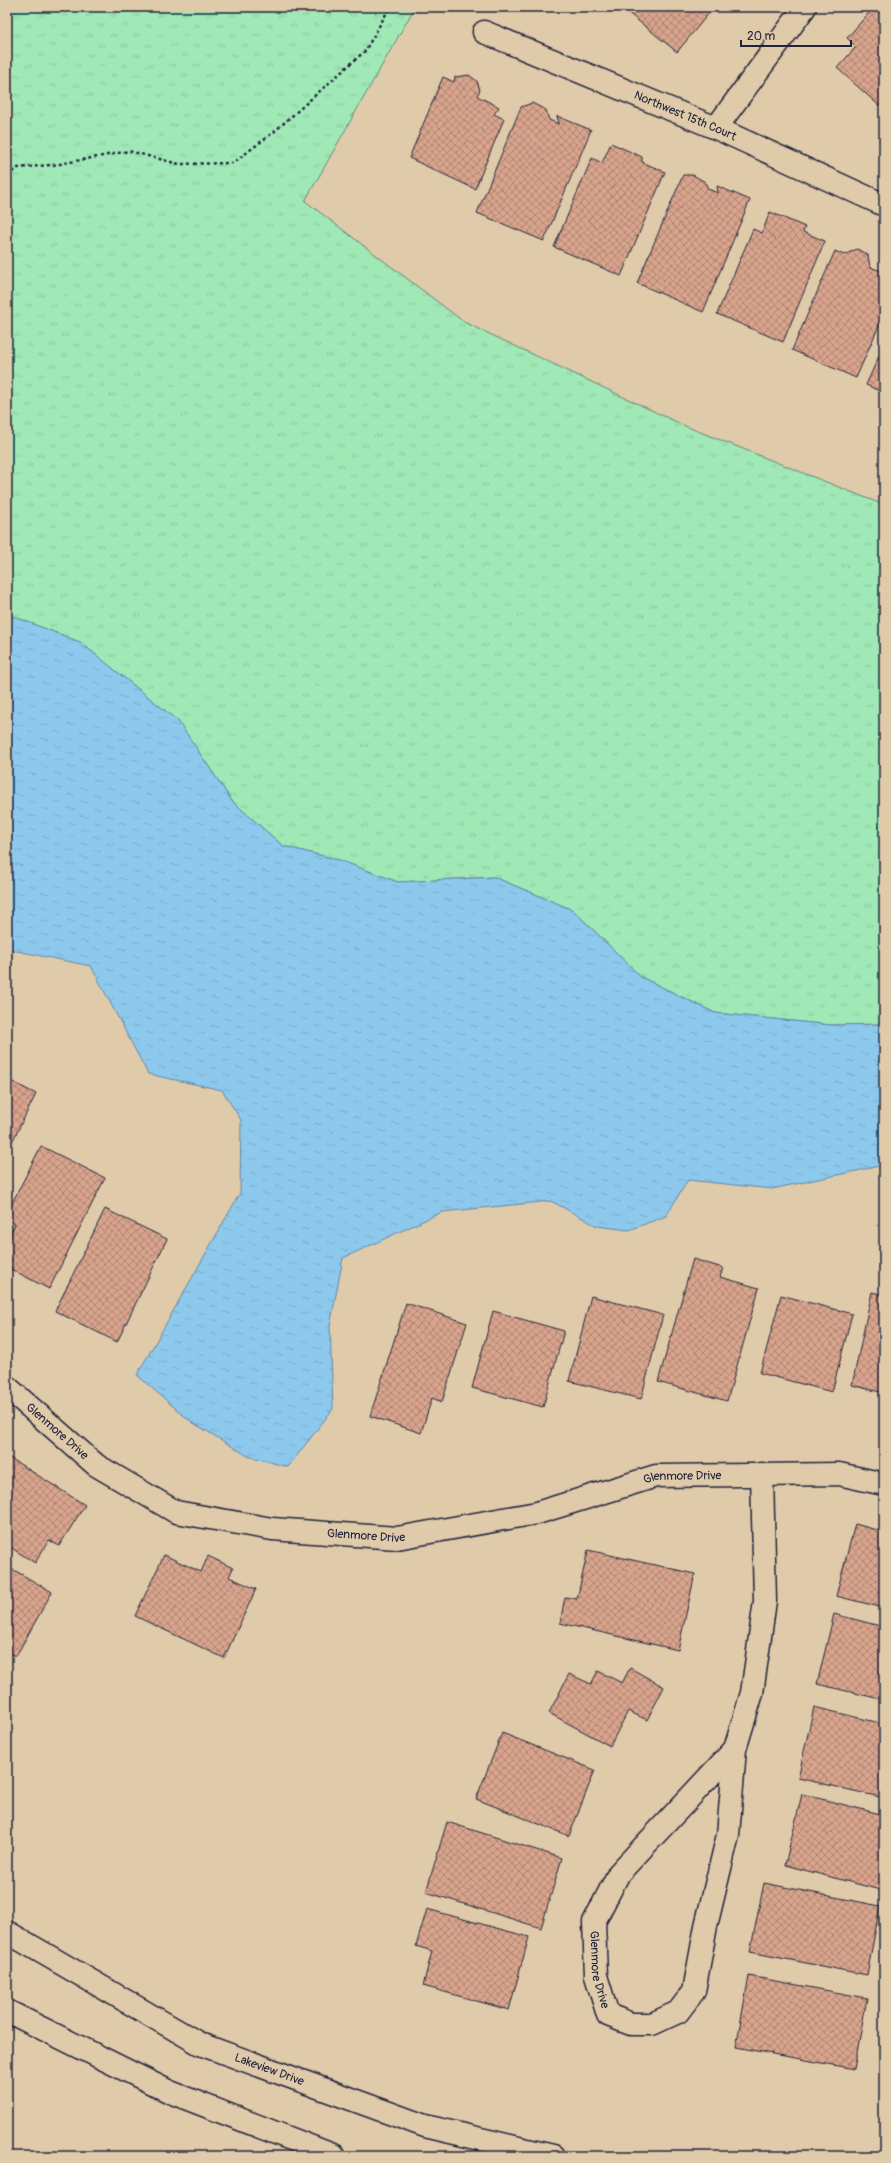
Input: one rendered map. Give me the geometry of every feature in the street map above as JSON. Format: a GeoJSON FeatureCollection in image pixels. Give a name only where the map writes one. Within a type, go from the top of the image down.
{"type":"FeatureCollection","features":[{"type":"Feature","properties":{"kind":"street"},"geometry":{"type":"LineString","coordinates":[[716,128],[805,7]]}},
{"type":"Feature","properties":{"kind":"street","name":"Northwest 15th Court"},"geometry":{"type":"LineString","coordinates":[[484,32],[716,128],[884,205]]}},
{"type":"Feature","properties":{"kind":"street","name":"Glenmore Drive"},"geometry":{"type":"LineString","coordinates":[[7,1387],[96,1465],[176,1512],[272,1529],[397,1538],[537,1513],[656,1476],[839,1474],[884,1484]]}},
{"type":"Feature","properties":{"kind":"street","name":"Glenmore Drive"},"geometry":{"type":"LineString","coordinates":[[735,1749],[619,1873],[594,1922],[596,1976],[608,2015],[631,2024],[652,2024],[678,2012],[694,1991],[706,1926],[728,1835],[735,1749],[752,1692],[765,1601],[762,1474]]}},
{"type":"Feature","properties":{"kind":"street","name":"Lakeview Drive"},"geometry":{"type":"LineString","coordinates":[[7,1932],[200,2044],[425,2126],[553,2156]]}},
{"type":"Feature","properties":{"kind":"street"},"geometry":{"type":"LineString","coordinates":[[7,2011],[170,2092],[335,2156]]}},
{"type":"Feature","properties":{"kind":"path"},"geometry":{"type":"LineString","coordinates":[[7,176],[18,168],[60,164],[129,151],[179,164],[233,163],[292,116],[365,51],[390,7]]}},
{"type":"Feature","properties":{"kind":"green space"},"geometry":{"type":"Polygon","coordinates":[[[7,7],[415,7],[305,201],[464,322],[685,426],[884,505],[884,1024],[831,1025],[715,1013],[641,977],[573,910],[494,877],[398,882],[339,860],[283,846],[232,801],[178,721],[80,642],[7,614],[7,7]]]}},
{"type":"Feature","properties":{"kind":"water"},"geometry":{"type":"Polygon","coordinates":[[[7,614],[80,642],[178,721],[232,801],[283,846],[339,860],[398,882],[494,877],[573,910],[641,977],[715,1013],[831,1025],[884,1024],[884,1165],[772,1189],[688,1180],[666,1216],[629,1230],[597,1226],[551,1201],[442,1212],[343,1258],[330,1326],[333,1409],[288,1467],[248,1456],[190,1421],[137,1375],[240,1193],[241,1120],[222,1090],[148,1074],[91,966],[7,949],[7,614]]]}},
{"type":"Feature","properties":{"kind":"building"},"geometry":{"type":"Polygon","coordinates":[[[621,7],[714,7],[677,52],[621,7]]]}},
{"type":"Feature","properties":{"kind":"building"},"geometry":{"type":"Polygon","coordinates":[[[874,7],[884,15],[884,110],[837,68],[856,47],[847,38],[874,7]]]}},
{"type":"Feature","properties":{"kind":"building"},"geometry":{"type":"Polygon","coordinates":[[[469,75],[477,81],[480,90],[477,96],[499,107],[494,114],[504,119],[475,189],[409,158],[443,77],[454,82],[455,77],[469,75]]]}},
{"type":"Feature","properties":{"kind":"building"},"geometry":{"type":"Polygon","coordinates":[[[532,103],[546,110],[549,120],[559,124],[557,116],[591,130],[544,241],[477,213],[521,107],[532,103]]]}},
{"type":"Feature","properties":{"kind":"building"},"geometry":{"type":"Polygon","coordinates":[[[611,143],[642,157],[642,162],[665,172],[621,276],[554,247],[592,158],[602,163],[611,143]]]}},
{"type":"Feature","properties":{"kind":"building"},"geometry":{"type":"Polygon","coordinates":[[[683,175],[693,175],[705,182],[708,189],[718,193],[717,186],[750,200],[703,312],[637,283],[683,175]]]}},
{"type":"Feature","properties":{"kind":"building"},"geometry":{"type":"Polygon","coordinates":[[[770,212],[805,227],[803,232],[825,241],[783,342],[717,314],[753,229],[762,233],[770,212]]]}},
{"type":"Feature","properties":{"kind":"building"},"geometry":{"type":"Polygon","coordinates":[[[857,249],[868,255],[870,267],[884,272],[884,314],[856,378],[792,350],[835,251],[844,255],[857,249]]]}},
{"type":"Feature","properties":{"kind":"building"},"geometry":{"type":"Polygon","coordinates":[[[884,345],[884,393],[866,385],[884,345]]]}},
{"type":"Feature","properties":{"kind":"building"},"geometry":{"type":"Polygon","coordinates":[[[7,1079],[36,1094],[7,1152],[7,1079]]]}},
{"type":"Feature","properties":{"kind":"building"},"geometry":{"type":"Polygon","coordinates":[[[41,1146],[105,1178],[49,1289],[7,1267],[7,1241],[15,1224],[7,1220],[7,1213],[41,1146]]]}},
{"type":"Feature","properties":{"kind":"building"},"geometry":{"type":"Polygon","coordinates":[[[105,1209],[167,1239],[117,1342],[55,1311],[105,1209]]]}},
{"type":"Feature","properties":{"kind":"building"},"geometry":{"type":"Polygon","coordinates":[[[693,1259],[723,1268],[720,1277],[759,1288],[727,1401],[658,1382],[693,1259]]]}},
{"type":"Feature","properties":{"kind":"building"},"geometry":{"type":"Polygon","coordinates":[[[872,1292],[884,1295],[884,1393],[852,1385],[872,1292]]]}},
{"type":"Feature","properties":{"kind":"building"},"geometry":{"type":"Polygon","coordinates":[[[781,1295],[852,1314],[832,1392],[760,1373],[781,1295]]]}},
{"type":"Feature","properties":{"kind":"building"},"geometry":{"type":"Polygon","coordinates":[[[591,1296],[663,1315],[641,1399],[569,1381],[591,1296]]]}},
{"type":"Feature","properties":{"kind":"building"},"geometry":{"type":"Polygon","coordinates":[[[406,1303],[467,1323],[442,1402],[432,1398],[421,1433],[370,1416],[406,1303]]]}},
{"type":"Feature","properties":{"kind":"building"},"geometry":{"type":"Polygon","coordinates":[[[493,1311],[564,1331],[543,1407],[472,1388],[493,1311]]]}},
{"type":"Feature","properties":{"kind":"building"},"geometry":{"type":"Polygon","coordinates":[[[7,1456],[85,1505],[59,1546],[49,1540],[35,1563],[7,1545],[7,1456]]]}},
{"type":"Feature","properties":{"kind":"building"},"geometry":{"type":"Polygon","coordinates":[[[855,1524],[884,1532],[884,1608],[836,1596],[855,1524]]]}},
{"type":"Feature","properties":{"kind":"building"},"geometry":{"type":"Polygon","coordinates":[[[588,1550],[695,1574],[678,1650],[560,1623],[565,1597],[577,1599],[588,1550]]]}},
{"type":"Feature","properties":{"kind":"building"},"geometry":{"type":"Polygon","coordinates":[[[164,1555],[201,1572],[208,1556],[233,1568],[229,1577],[256,1589],[224,1658],[135,1616],[164,1555]]]}},
{"type":"Feature","properties":{"kind":"building"},"geometry":{"type":"Polygon","coordinates":[[[7,1566],[52,1592],[16,1656],[7,1651],[7,1566]]]}},
{"type":"Feature","properties":{"kind":"building"},"geometry":{"type":"Polygon","coordinates":[[[834,1614],[884,1627],[884,1700],[817,1684],[834,1614]]]}},
{"type":"Feature","properties":{"kind":"building"},"geometry":{"type":"Polygon","coordinates":[[[630,1668],[664,1687],[647,1720],[628,1711],[610,1746],[549,1713],[569,1674],[591,1684],[598,1671],[622,1683],[630,1668]]]}},
{"type":"Feature","properties":{"kind":"building"},"geometry":{"type":"Polygon","coordinates":[[[814,1707],[884,1724],[884,1779],[880,1797],[798,1778],[814,1707]]]}},
{"type":"Feature","properties":{"kind":"building"},"geometry":{"type":"Polygon","coordinates":[[[502,1733],[595,1770],[569,1836],[476,1799],[502,1733]]]}},
{"type":"Feature","properties":{"kind":"building"},"geometry":{"type":"Polygon","coordinates":[[[802,1794],[884,1815],[884,1891],[785,1865],[802,1794]]]}},
{"type":"Feature","properties":{"kind":"building"},"geometry":{"type":"Polygon","coordinates":[[[447,1822],[562,1858],[541,1928],[426,1892],[447,1822]]]}},
{"type":"Feature","properties":{"kind":"building"},"geometry":{"type":"Polygon","coordinates":[[[764,1883],[880,1906],[867,1975],[750,1952],[764,1883]]]}},
{"type":"Feature","properties":{"kind":"building"},"geometry":{"type":"Polygon","coordinates":[[[427,1909],[529,1937],[509,2010],[423,1986],[432,1951],[416,1946],[427,1909]]]}},
{"type":"Feature","properties":{"kind":"building"},"geometry":{"type":"Polygon","coordinates":[[[749,1976],[867,1998],[854,2069],[736,2047],[749,1976]]]}}]}
